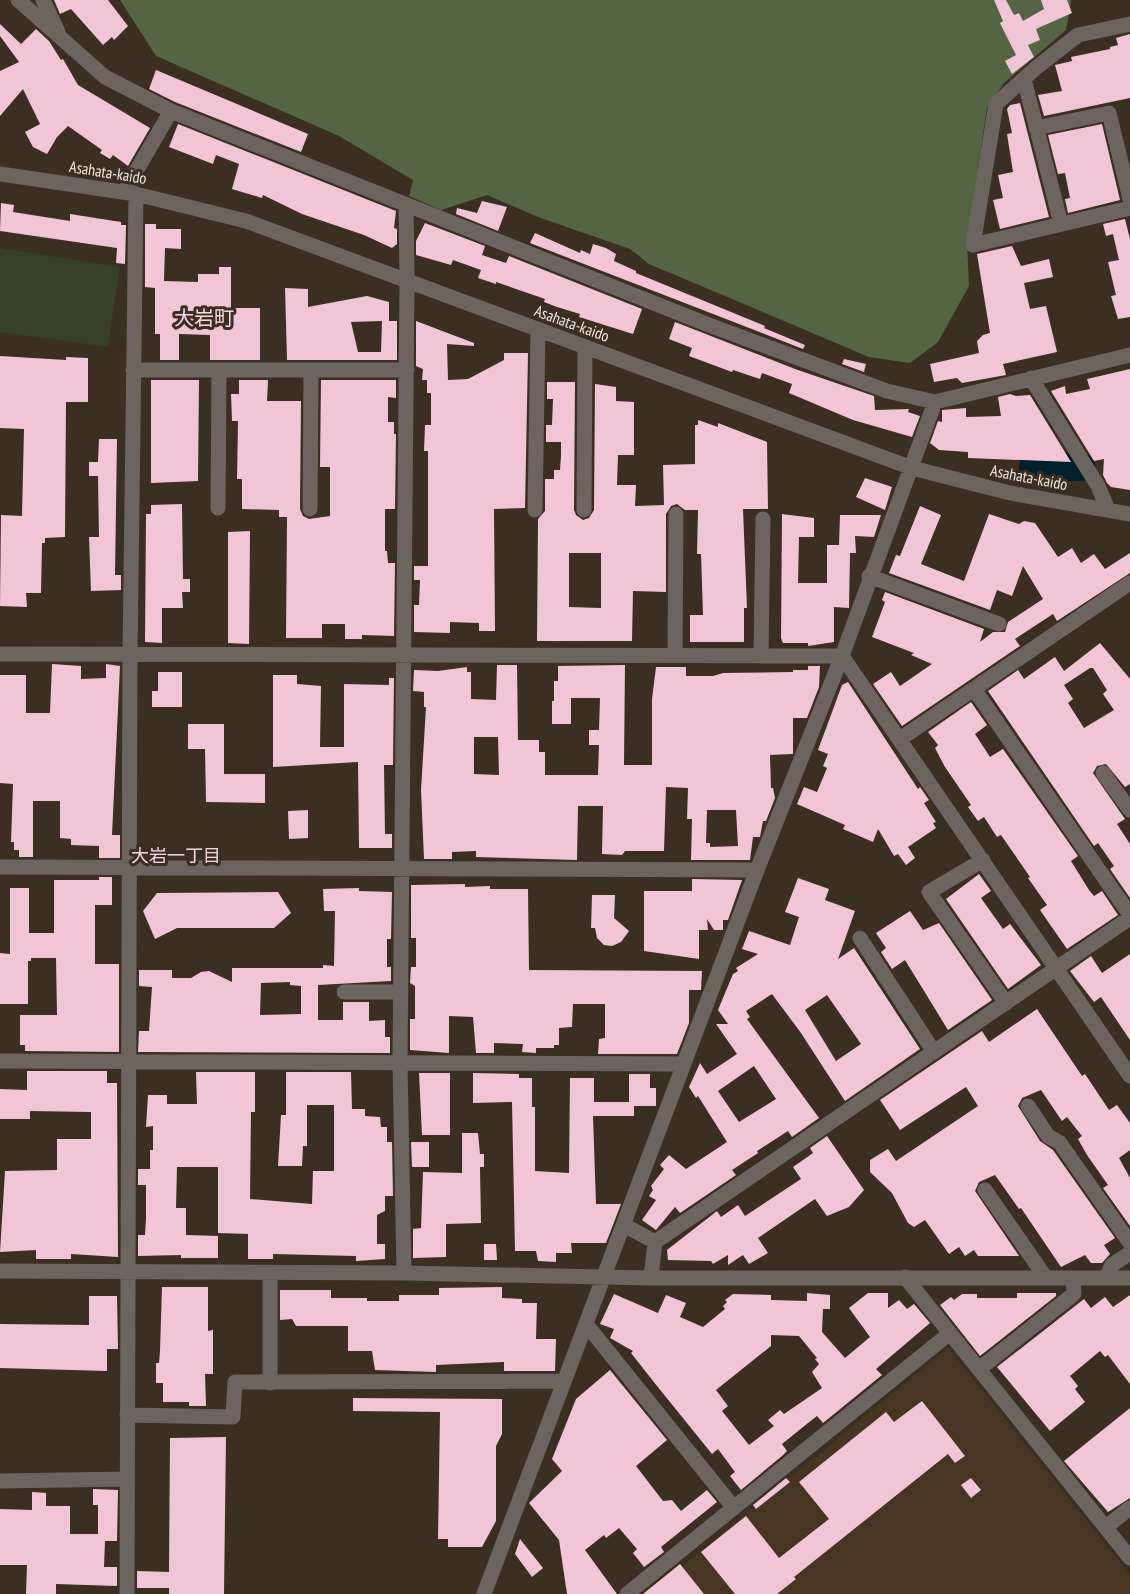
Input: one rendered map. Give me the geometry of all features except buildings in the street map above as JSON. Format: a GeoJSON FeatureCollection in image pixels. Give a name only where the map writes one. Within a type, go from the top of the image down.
{"type":"FeatureCollection","features":[{"type":"Feature","properties":{"kind":"street"},"geometry":{"type":"LineString","coordinates":[[18,0],[105,77],[171,111],[406,205],[887,391],[935,402],[1130,355]]}},
{"type":"Feature","properties":{"kind":"street"},"geometry":{"type":"LineString","coordinates":[[43,0],[60,37]]}},
{"type":"Feature","properties":{"kind":"street"},"geometry":{"type":"LineString","coordinates":[[1130,24],[1078,35],[996,104],[973,245],[1130,208]]}},
{"type":"Feature","properties":{"kind":"street"},"geometry":{"type":"LineString","coordinates":[[1024,79],[1061,224]]}},
{"type":"Feature","properties":{"kind":"street"},"geometry":{"type":"LineString","coordinates":[[127,1594],[130,655],[134,370],[130,193],[171,111]]}},
{"type":"Feature","properties":{"kind":"street"},"geometry":{"type":"LineString","coordinates":[[1036,128],[1108,113],[1130,199]]}},
{"type":"Feature","properties":{"kind":"street","name":"Asahata-kaido"},"geometry":{"type":"LineString","coordinates":[[0,174],[130,193],[246,220],[912,468],[1010,493],[1130,514]]}},
{"type":"Feature","properties":{"kind":"street"},"geometry":{"type":"LineString","coordinates":[[404,1273],[400,1063],[407,370],[406,205]]}},
{"type":"Feature","properties":{"kind":"street"},"geometry":{"type":"LineString","coordinates":[[535,510],[538,330]]}},
{"type":"Feature","properties":{"kind":"street"},"geometry":{"type":"LineString","coordinates":[[584,510],[585,347]]}},
{"type":"Feature","properties":{"kind":"street"},"geometry":{"type":"LineString","coordinates":[[134,370],[407,370]]}},
{"type":"Feature","properties":{"kind":"street"},"geometry":{"type":"LineString","coordinates":[[218,508],[219,370]]}},
{"type":"Feature","properties":{"kind":"street"},"geometry":{"type":"LineString","coordinates":[[310,509],[311,370]]}},
{"type":"Feature","properties":{"kind":"street"},"geometry":{"type":"LineString","coordinates":[[1031,378],[1098,486],[1107,510]]}},
{"type":"Feature","properties":{"kind":"street"},"geometry":{"type":"LineString","coordinates":[[484,1594],[757,870],[843,656],[870,576],[935,402]]}},
{"type":"Feature","properties":{"kind":"street"},"geometry":{"type":"LineString","coordinates":[[675,656],[676,513]]}},
{"type":"Feature","properties":{"kind":"street"},"geometry":{"type":"LineString","coordinates":[[760,656],[763,519]]}},
{"type":"Feature","properties":{"kind":"street"},"geometry":{"type":"LineString","coordinates":[[870,576],[999,624]]}},
{"type":"Feature","properties":{"kind":"street"},"geometry":{"type":"LineString","coordinates":[[900,739],[1130,583]]}},
{"type":"Feature","properties":{"kind":"street"},"geometry":{"type":"LineString","coordinates":[[0,654],[404,657],[843,656]]}},
{"type":"Feature","properties":{"kind":"street"},"geometry":{"type":"LineString","coordinates":[[843,656],[1130,1077]]}},
{"type":"Feature","properties":{"kind":"street"},"geometry":{"type":"LineString","coordinates":[[651,1278],[655,1242],[1130,917],[974,689]]}},
{"type":"Feature","properties":{"kind":"street"},"geometry":{"type":"LineString","coordinates":[[1103,773],[1130,810]]}},
{"type":"Feature","properties":{"kind":"street"},"geometry":{"type":"LineString","coordinates":[[983,860],[929,892],[1006,1003]]}},
{"type":"Feature","properties":{"kind":"street"},"geometry":{"type":"LineString","coordinates":[[0,867],[757,870]]}},
{"type":"Feature","properties":{"kind":"street"},"geometry":{"type":"LineString","coordinates":[[860,938],[934,1052]]}},
{"type":"Feature","properties":{"kind":"street"},"geometry":{"type":"LineString","coordinates":[[344,992],[401,992]]}},
{"type":"Feature","properties":{"kind":"street"},"geometry":{"type":"LineString","coordinates":[[0,1061],[684,1064]]}},
{"type":"Feature","properties":{"kind":"street"},"geometry":{"type":"LineString","coordinates":[[1028,1106],[1048,1136],[1060,1143],[1130,1244]]}},
{"type":"Feature","properties":{"kind":"street"},"geometry":{"type":"LineString","coordinates":[[985,1190],[1046,1278]]}},
{"type":"Feature","properties":{"kind":"street"},"geometry":{"type":"LineString","coordinates":[[624,1225],[655,1242]]}},
{"type":"Feature","properties":{"kind":"street"},"geometry":{"type":"LineString","coordinates":[[1106,1278],[1112,1265],[1130,1253]]}},
{"type":"Feature","properties":{"kind":"street"},"geometry":{"type":"LineString","coordinates":[[0,1271],[404,1273],[651,1278],[905,1276],[1130,1278]]}},
{"type":"Feature","properties":{"kind":"street"},"geometry":{"type":"LineString","coordinates":[[270,1273],[270,1383]]}},
{"type":"Feature","properties":{"kind":"street"},"geometry":{"type":"LineString","coordinates":[[905,1276],[1130,1558]]}},
{"type":"Feature","properties":{"kind":"street"},"geometry":{"type":"LineString","coordinates":[[979,1369],[1074,1294],[1073,1278]]}},
{"type":"Feature","properties":{"kind":"street"},"geometry":{"type":"LineString","coordinates":[[586,1324],[734,1508]]}},
{"type":"Feature","properties":{"kind":"street"},"geometry":{"type":"LineString","coordinates":[[627,1594],[950,1333]]}},
{"type":"Feature","properties":{"kind":"street"},"geometry":{"type":"LineString","coordinates":[[127,1415],[233,1417],[235,1382],[564,1381]]}},
{"type":"Feature","properties":{"kind":"street"},"geometry":{"type":"LineString","coordinates":[[0,1480],[127,1479]]}},
{"type":"Feature","properties":{"kind":"street"},"geometry":{"type":"LineString","coordinates":[[1106,1527],[1130,1508]]}},
{"type":"Feature","properties":{"kind":"shaded area"},"geometry":{"type":"Polygon","coordinates":[[[948,1348],[1130,1575],[1130,1594],[649,1594],[948,1348]]]}},
{"type":"Feature","properties":{"kind":"green space"},"geometry":{"type":"Polygon","coordinates":[[[120,0],[1071,0],[1071,2],[1066,30],[1004,83],[987,108],[967,242],[969,286],[938,342],[910,363],[869,357],[649,264],[630,249],[538,217],[487,195],[441,210],[409,196],[413,180],[339,136],[156,56],[120,0]]]}},
{"type":"Feature","properties":{"kind":"green space"},"geometry":{"type":"Polygon","coordinates":[[[0,248],[120,267],[108,347],[0,332],[0,248]]]}},
{"type":"Feature","properties":{"kind":"waterway"},"geometry":{"type":"LineString","coordinates":[[1033,467],[1081,467]]}},
{"type":"Feature","properties":{"kind":"district","name":"大岩町"},"geometry":{"type":"Point","coordinates":[204,318]}},
{"type":"Feature","properties":{"kind":"district","name":"大岩一丁目"},"geometry":{"type":"Point","coordinates":[176,855]}}]}
